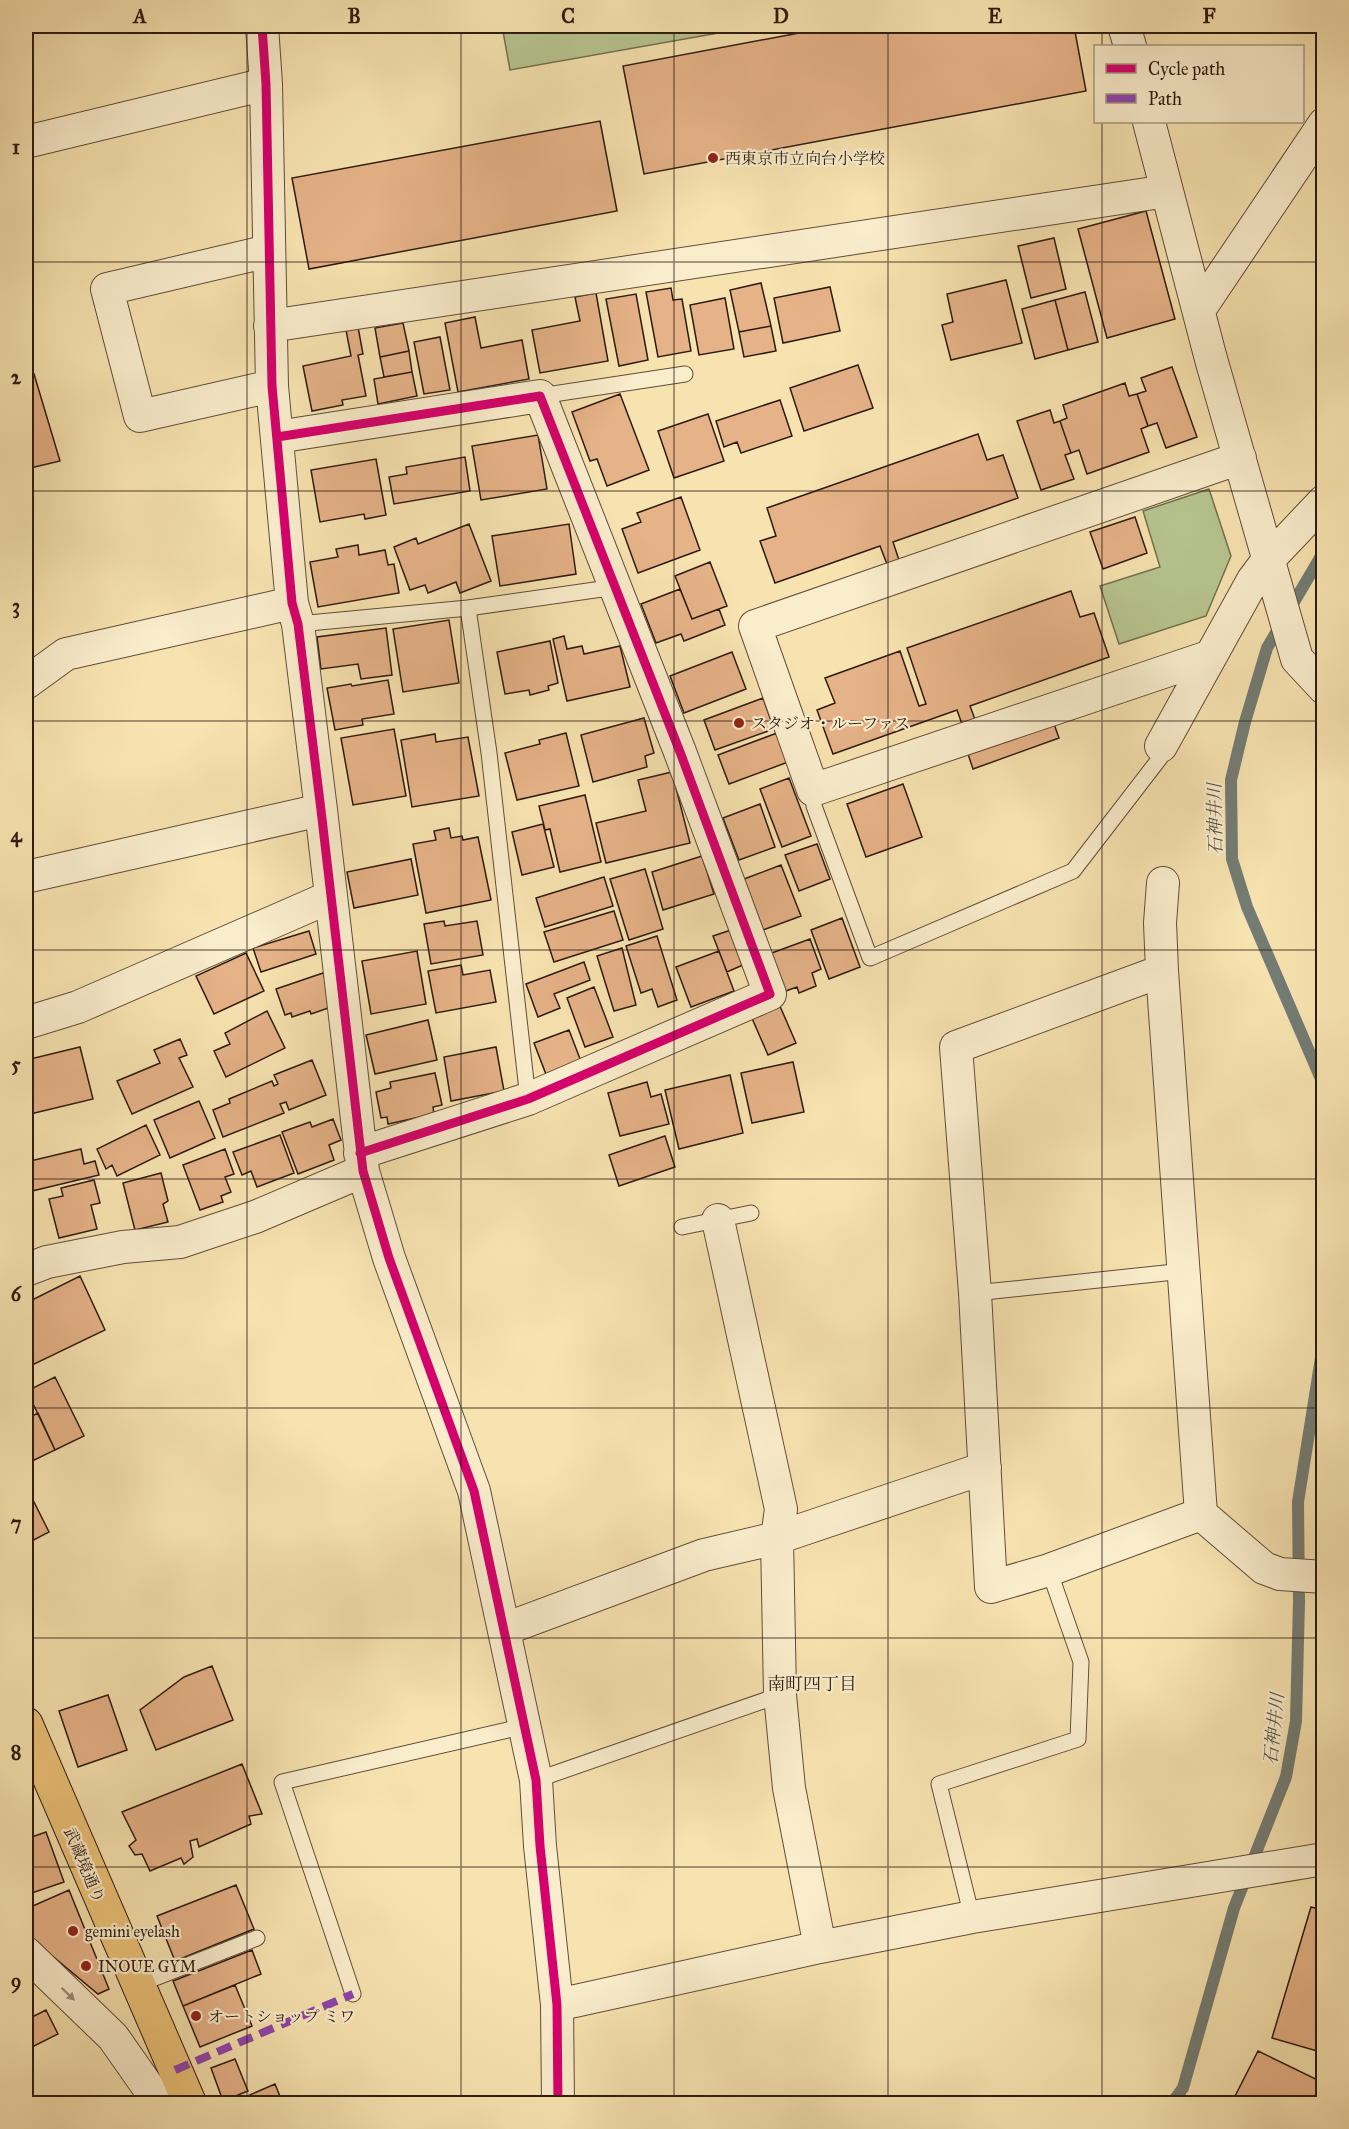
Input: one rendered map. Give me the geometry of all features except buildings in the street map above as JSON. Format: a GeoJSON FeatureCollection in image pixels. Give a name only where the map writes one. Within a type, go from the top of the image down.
{"type":"FeatureCollection","features":[{"type":"Feature","properties":{"kind":"main road","name":"武蔵境通り"},"geometry":{"type":"LineString","coordinates":[[26,1724],[190,2103]]}},
{"type":"Feature","properties":{"kind":"street"},"geometry":{"type":"LineString","coordinates":[[262,26],[266,84],[272,386],[295,613],[321,810],[361,1162],[389,1258],[474,1491],[525,1726],[536,1780],[540,1846],[557,2005],[558,2103]]}},
{"type":"Feature","properties":{"kind":"street"},"geometry":{"type":"LineString","coordinates":[[1124,26],[1131,45]]}},
{"type":"Feature","properties":{"kind":"street"},"geometry":{"type":"LineString","coordinates":[[26,142],[266,84]]}},
{"type":"Feature","properties":{"kind":"street"},"geometry":{"type":"LineString","coordinates":[[1149,123],[1198,310],[1297,659],[1323,688]]}},
{"type":"Feature","properties":{"kind":"street"},"geometry":{"type":"LineString","coordinates":[[1198,310],[1323,124]]}},
{"type":"Feature","properties":{"kind":"street"},"geometry":{"type":"LineString","coordinates":[[270,326],[1167,191]]}},
{"type":"Feature","properties":{"kind":"street"},"geometry":{"type":"LineString","coordinates":[[269,251],[107,289],[140,416],[272,386]]}},
{"type":"Feature","properties":{"kind":"street"},"geometry":{"type":"LineString","coordinates":[[26,1270],[47,1262],[123,1247],[180,1242],[255,1217],[361,1162],[528,1099],[770,994],[616,587],[540,396],[277,437]]}},
{"type":"Feature","properties":{"kind":"street"},"geometry":{"type":"LineString","coordinates":[[1211,656],[813,790],[755,626],[1240,458]]}},
{"type":"Feature","properties":{"kind":"street"},"geometry":{"type":"LineString","coordinates":[[1161,746],[1254,580],[1270,567],[1323,501]]}},
{"type":"Feature","properties":{"kind":"street"},"geometry":{"type":"LineString","coordinates":[[26,683],[66,654],[295,613]]}},
{"type":"Feature","properties":{"kind":"street"},"geometry":{"type":"LineString","coordinates":[[26,877],[321,810]]}},
{"type":"Feature","properties":{"kind":"street"},"geometry":{"type":"LineString","coordinates":[[1163,883],[1160,923],[1162,971],[1200,1514],[1264,1568],[1280,1574],[1320,1578]]}},
{"type":"Feature","properties":{"kind":"street"},"geometry":{"type":"LineString","coordinates":[[26,1023],[78,1007],[330,897]]}},
{"type":"Feature","properties":{"kind":"street"},"geometry":{"type":"LineString","coordinates":[[1162,971],[956,1047],[975,1293],[991,1587],[1048,1570],[1200,1514]]}},
{"type":"Feature","properties":{"kind":"street"},"geometry":{"type":"LineString","coordinates":[[718,1220],[781,1509],[777,1538],[780,1695],[789,1788],[820,1947]]}},
{"type":"Feature","properties":{"kind":"street"},"geometry":{"type":"LineString","coordinates":[[504,1629],[704,1555],[777,1538],[985,1468]]}},
{"type":"Feature","properties":{"kind":"street"},"geometry":{"type":"LineString","coordinates":[[557,2005],[820,1947],[972,1917],[1323,1859]]}},
{"type":"Feature","properties":{"kind":"street"},"geometry":{"type":"LineString","coordinates":[[26,1953],[113,2037],[160,2103]]}},
{"type":"Feature","properties":{"kind":"lane"},"geometry":{"type":"LineString","coordinates":[[540,396],[685,374]]}},
{"type":"Feature","properties":{"kind":"lane"},"geometry":{"type":"LineString","coordinates":[[295,613],[468,608],[616,587]]}},
{"type":"Feature","properties":{"kind":"lane"},"geometry":{"type":"LineString","coordinates":[[468,608],[489,753],[528,1099]]}},
{"type":"Feature","properties":{"kind":"lane"},"geometry":{"type":"LineString","coordinates":[[813,790],[814,806],[870,958],[1073,872],[1160,758],[1161,746]]}},
{"type":"Feature","properties":{"kind":"lane"},"geometry":{"type":"LineString","coordinates":[[682,1227],[751,1213]]}},
{"type":"Feature","properties":{"kind":"lane"},"geometry":{"type":"LineString","coordinates":[[975,1293],[1184,1271]]}},
{"type":"Feature","properties":{"kind":"lane"},"geometry":{"type":"LineString","coordinates":[[972,1917],[939,1784],[1078,1739],[1081,1662],[1048,1570]]}},
{"type":"Feature","properties":{"kind":"lane"},"geometry":{"type":"LineString","coordinates":[[536,1780],[780,1695]]}},
{"type":"Feature","properties":{"kind":"lane"},"geometry":{"type":"LineString","coordinates":[[353,1994],[282,1782],[525,1726]]}},
{"type":"Feature","properties":{"kind":"lane"},"geometry":{"type":"LineString","coordinates":[[138,1985],[257,1938]]}},
{"type":"Feature","properties":{"kind":"green space"},"geometry":{"type":"Polygon","coordinates":[[[502,26],[758,26],[510,70],[502,26]]]}},
{"type":"Feature","properties":{"kind":"green space"},"geometry":{"type":"Polygon","coordinates":[[[1209,489],[1231,556],[1206,616],[1119,644],[1100,586],[1160,567],[1143,511],[1209,489]]]}},
{"type":"Feature","properties":{"kind":"waterway","name":"石神井川"},"geometry":{"type":"LineString","coordinates":[[1324,551],[1267,648],[1231,780],[1232,859],[1247,907],[1324,1089]]}},
{"type":"Feature","properties":{"kind":"waterway","name":"石神井川"},"geometry":{"type":"LineString","coordinates":[[1171,2104],[1183,2088],[1234,1908],[1286,1777],[1296,1721],[1299,1601],[1298,1502],[1324,1339]]}},
{"type":"Feature","properties":{"kind":"marked path"},"geometry":{"type":"LineString","coordinates":[[175,2070],[353,1994]]}},
{"type":"Feature","properties":{"kind":"cycle path"},"geometry":{"type":"LineString","coordinates":[[262,26],[266,84],[272,386],[292,603],[298,624],[363,1171],[389,1258],[474,1491],[536,1780],[540,1846],[557,2005],[558,2104]]}},
{"type":"Feature","properties":{"kind":"cycle path"},"geometry":{"type":"LineString","coordinates":[[277,437],[540,396],[680,752],[770,994],[528,1099],[360,1153]]}},
{"type":"Feature","properties":{"kind":"place","name":"西東京市立向台小学校"},"geometry":{"type":"Point","coordinates":[713,158]}},
{"type":"Feature","properties":{"kind":"place","name":"スタジオ・ルーファス"},"geometry":{"type":"Point","coordinates":[739,723]}},
{"type":"Feature","properties":{"kind":"place","name":"gemini eyelash"},"geometry":{"type":"Point","coordinates":[73,1931]}},
{"type":"Feature","properties":{"kind":"place","name":"INOUE GYM"},"geometry":{"type":"Point","coordinates":[86,1966]}},
{"type":"Feature","properties":{"kind":"place","name":"オートショップ ミワ"},"geometry":{"type":"Point","coordinates":[196,2016]}},
{"type":"Feature","properties":{"kind":"district","name":"南町四丁目"},"geometry":{"type":"Point","coordinates":[812,1684]}}]}
